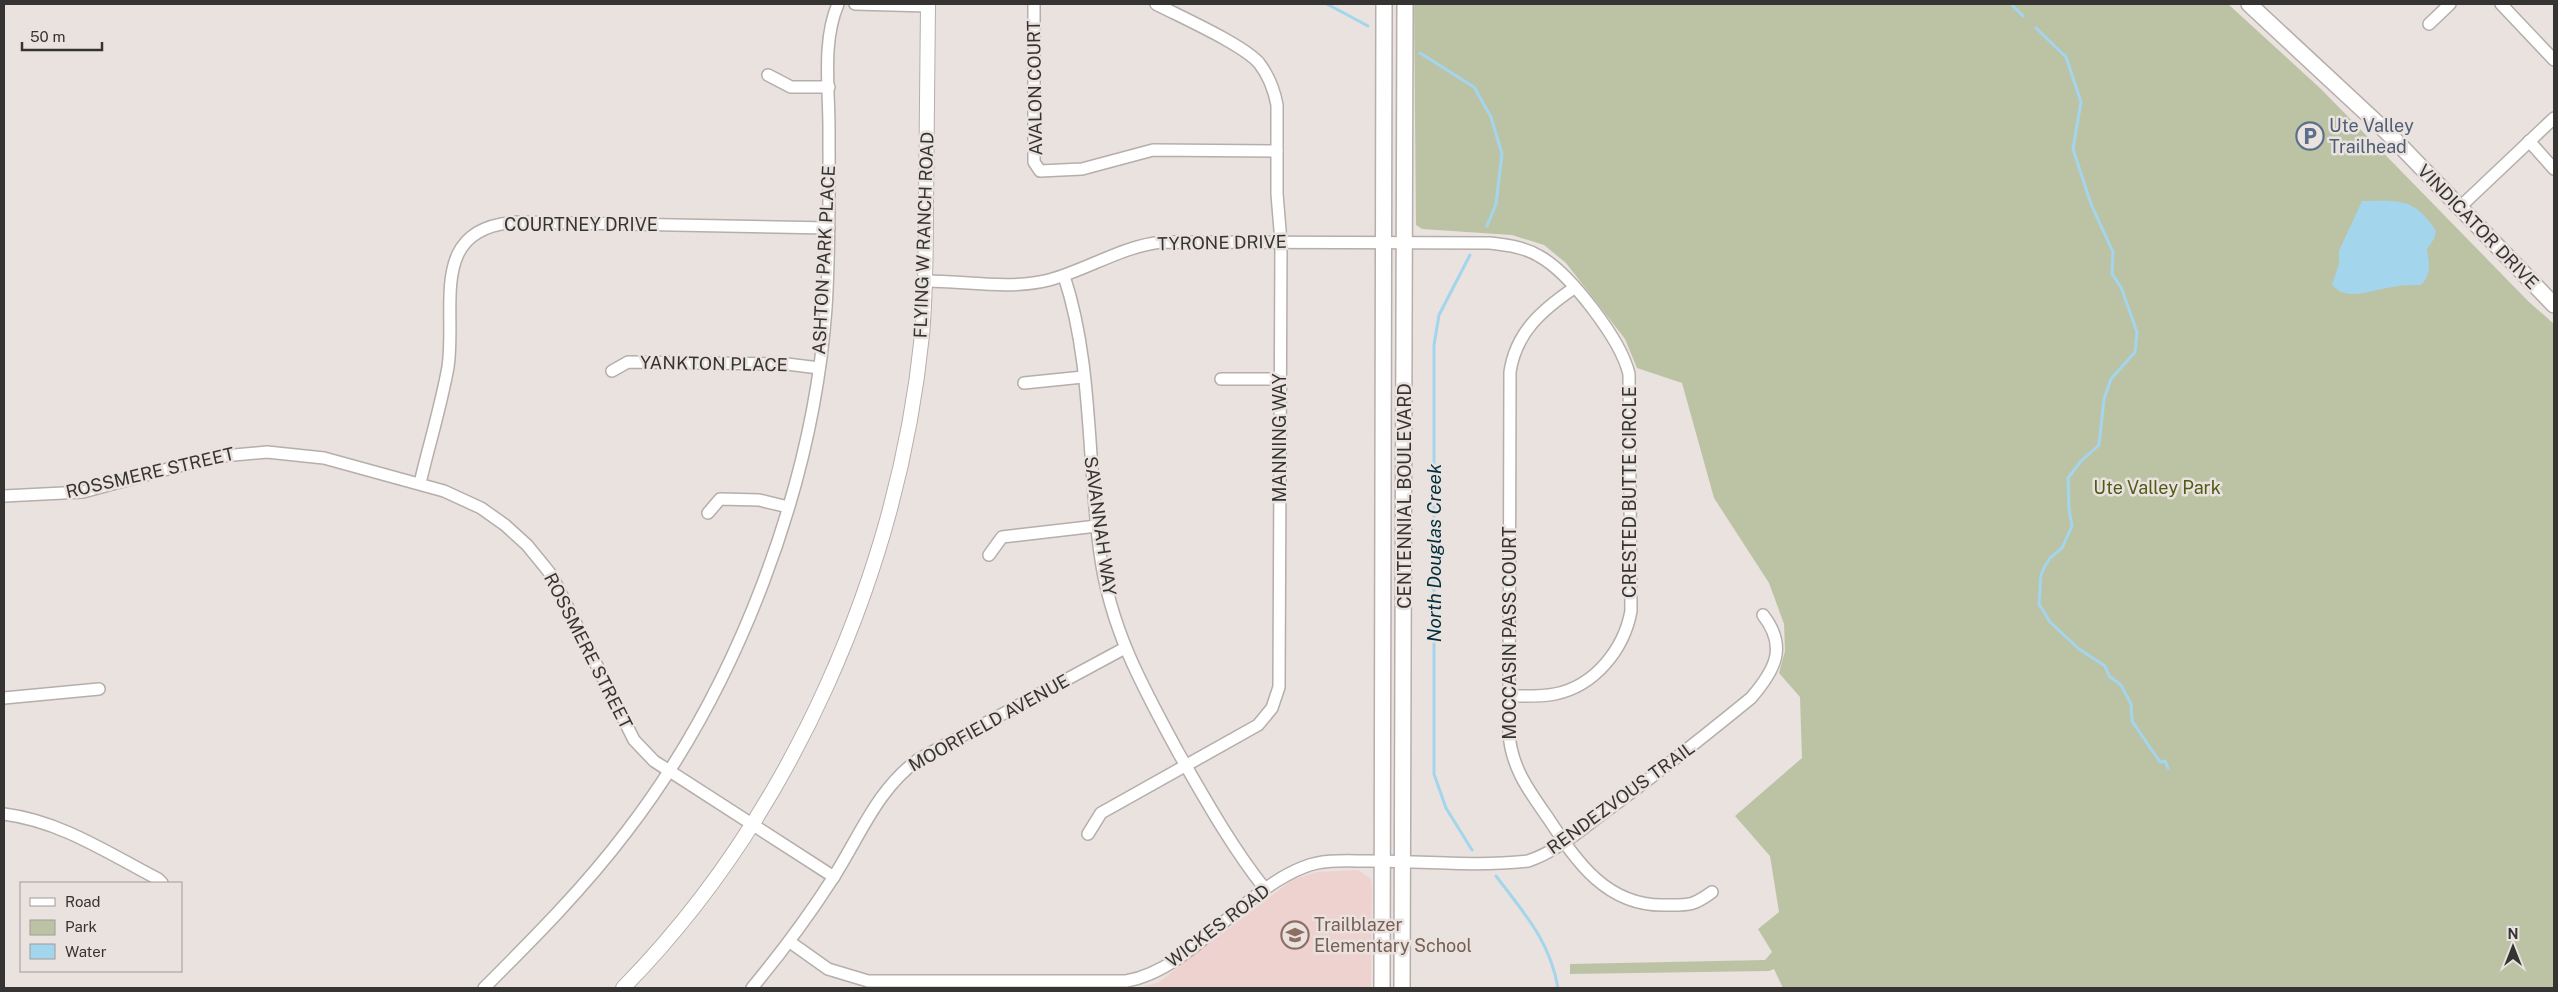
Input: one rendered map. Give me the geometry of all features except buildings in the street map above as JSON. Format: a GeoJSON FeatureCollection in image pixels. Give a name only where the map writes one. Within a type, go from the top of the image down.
{"type":"FeatureCollection","features":[{"type":"Feature","properties":{"kind":"main road","name":"VINDICATOR DRIVE"},"geometry":{"type":"LineString","coordinates":[[2249,4],[2391,136],[2554,305]]}},
{"type":"Feature","properties":{"kind":"main road","name":"CENTENNIAL BOULEVARD"},"geometry":{"type":"LineString","coordinates":[[1382,988],[1384,861],[1384,9]]}},
{"type":"Feature","properties":{"kind":"main road","name":"CENTENNIAL BOULEVARD"},"geometry":{"type":"LineString","coordinates":[[1402,988],[1405,11]]}},
{"type":"Feature","properties":{"kind":"street","name":"ASHTON PARK PLACE"},"geometry":{"type":"LineString","coordinates":[[484,988],[576,894],[628,831],[668,771],[724,674],[764,581],[799,469],[819,368],[826,309],[829,228],[828,87],[830,37],[838,4]]}},
{"type":"Feature","properties":{"kind":"street"},"geometry":{"type":"LineString","coordinates":[[855,4],[928,5]]}},
{"type":"Feature","properties":{"kind":"street","name":"AVALON COURT"},"geometry":{"type":"LineString","coordinates":[[1034,4],[1034,162],[1040,172],[1082,169],[1153,150],[1277,151]]}},
{"type":"Feature","properties":{"kind":"street","name":"MANNING WAY"},"geometry":{"type":"LineString","coordinates":[[1088,834],[1101,813],[1258,725],[1272,708],[1279,687],[1281,242],[1277,194],[1275,92],[1266,72],[1247,54],[1156,4]]}},
{"type":"Feature","properties":{"kind":"street"},"geometry":{"type":"LineString","coordinates":[[2429,24],[2450,4]]}},
{"type":"Feature","properties":{"kind":"street"},"geometry":{"type":"LineString","coordinates":[[2501,4],[2554,60]]}},
{"type":"Feature","properties":{"kind":"street","name":"FLYING W RANCH ROAD"},"geometry":{"type":"LineString","coordinates":[[623,988],[691,908],[752,824],[786,766],[828,683],[864,594],[884,530],[901,464],[916,379],[926,281],[928,5]]}},
{"type":"Feature","properties":{"kind":"street"},"geometry":{"type":"LineString","coordinates":[[768,75],[791,86],[828,87]]}},
{"type":"Feature","properties":{"kind":"street"},"geometry":{"type":"LineString","coordinates":[[2459,208],[2554,118]]}},
{"type":"Feature","properties":{"kind":"street"},"geometry":{"type":"LineString","coordinates":[[2529,142],[2554,169]]}},
{"type":"Feature","properties":{"kind":"street","name":"COURTNEY DRIVE"},"geometry":{"type":"LineString","coordinates":[[420,483],[448,366],[451,270],[466,243],[485,228],[520,222],[829,228]]}},
{"type":"Feature","properties":{"kind":"street","name":"TYRONE DRIVE"},"geometry":{"type":"LineString","coordinates":[[926,281],[1025,284],[1064,276],[1153,243],[1405,241]]}},
{"type":"Feature","properties":{"kind":"street","name":"CRESTED BUTTE CIRCLE"},"geometry":{"type":"LineString","coordinates":[[1405,241],[1490,243],[1522,249],[1550,262],[1574,288],[1614,339],[1626,362],[1629,374],[1631,611],[1628,625],[1616,651],[1584,682],[1557,694],[1509,696]]}},
{"type":"Feature","properties":{"kind":"street","name":"SAVANNAH WAY"},"geometry":{"type":"LineString","coordinates":[[1064,276],[1078,320],[1097,526],[1108,595],[1124,648],[1186,766],[1224,832],[1265,889]]}},
{"type":"Feature","properties":{"kind":"street","name":"MOCCASIN PASS COURT"},"geometry":{"type":"LineString","coordinates":[[1574,288],[1536,318],[1518,343],[1512,358],[1508,389],[1510,744],[1516,768],[1564,842],[1585,870],[1598,882],[1625,899],[1660,906],[1696,904],[1712,892]]}},
{"type":"Feature","properties":{"kind":"street","name":"YANKTON PLACE"},"geometry":{"type":"LineString","coordinates":[[612,371],[628,362],[787,364],[819,368]]}},
{"type":"Feature","properties":{"kind":"street"},"geometry":{"type":"LineString","coordinates":[[1024,383],[1083,377]]}},
{"type":"Feature","properties":{"kind":"street"},"geometry":{"type":"LineString","coordinates":[[1221,379],[1280,379]]}},
{"type":"Feature","properties":{"kind":"street","name":"ROSSMERE STREET"},"geometry":{"type":"LineString","coordinates":[[4,496],[83,492],[212,456],[267,452],[324,458],[444,491],[481,508],[505,525],[537,556],[552,576],[634,740],[641,750],[668,771],[834,877]]}},
{"type":"Feature","properties":{"kind":"street"},"geometry":{"type":"LineString","coordinates":[[708,513],[720,499],[759,500],[788,507]]}},
{"type":"Feature","properties":{"kind":"street"},"geometry":{"type":"LineString","coordinates":[[989,555],[1002,537],[1097,526]]}},
{"type":"Feature","properties":{"kind":"street","name":"RENDEZVOUS TRAIL"},"geometry":{"type":"LineString","coordinates":[[1384,861],[1528,861],[1540,857],[1564,842],[1670,765],[1750,698],[1762,685],[1775,656],[1778,642],[1772,627],[1763,616]]}},
{"type":"Feature","properties":{"kind":"street","name":"MOORFIELD AVENUE"},"geometry":{"type":"LineString","coordinates":[[752,988],[790,942],[834,877],[880,796],[909,766],[1124,648]]}},
{"type":"Feature","properties":{"kind":"street"},"geometry":{"type":"LineString","coordinates":[[4,698],[98,689]]}},
{"type":"Feature","properties":{"kind":"street"},"geometry":{"type":"LineString","coordinates":[[4,814],[37,820],[60,828],[161,882]]}},
{"type":"Feature","properties":{"kind":"street","name":"WICKES ROAD"},"geometry":{"type":"LineString","coordinates":[[790,942],[828,969],[868,981],[1126,981],[1145,977],[1162,968],[1265,889],[1294,872],[1316,864],[1384,861]]}},
{"type":"Feature","properties":{"kind":"shaded area","name":"Trailblazer Elementary School"},"geometry":{"type":"Polygon","coordinates":[[[1358,870],[1371,879],[1372,888],[1371,988],[1140,988],[1159,982],[1292,880],[1317,872],[1358,870]]]}},
{"type":"Feature","properties":{"kind":"green space","name":"Ute Valley Park"},"geometry":{"type":"Polygon","coordinates":[[[1414,4],[2228,4],[2321,89],[2528,301],[2554,324],[2554,988],[1783,988],[1774,969],[1769,971],[1570,974],[1570,964],[1765,960],[1772,952],[1758,929],[1779,912],[1770,856],[1735,816],[1802,758],[1800,697],[1779,673],[1785,651],[1784,624],[1769,583],[1714,498],[1682,383],[1637,368],[1625,339],[1566,263],[1544,245],[1512,235],[1422,229],[1416,225],[1414,4]]]}},
{"type":"Feature","properties":{"kind":"water"},"geometry":{"type":"Polygon","coordinates":[[[2362,201],[2405,203],[2420,212],[2436,231],[2434,239],[2427,249],[2428,273],[2421,285],[2400,286],[2353,294],[2338,290],[2332,285],[2339,264],[2339,251],[2362,201]]]}},
{"type":"Feature","properties":{"kind":"waterway","name":"North Douglas Creek"},"geometry":{"type":"LineString","coordinates":[[1327,4],[1368,26]]}},
{"type":"Feature","properties":{"kind":"waterway"},"geometry":{"type":"LineString","coordinates":[[2011,4],[2023,16]]}},
{"type":"Feature","properties":{"kind":"waterway"},"geometry":{"type":"LineString","coordinates":[[2036,28],[2066,57],[2081,102],[2073,149],[2091,204],[2113,252],[2112,274],[2121,287],[2137,332],[2135,352],[2111,379],[2104,399],[2099,445],[2081,461],[2068,478],[2069,509],[2072,526],[2062,548],[2050,558],[2041,575],[2039,604],[2050,622],[2079,649],[2105,666],[2109,676],[2121,685],[2131,704],[2132,721],[2160,762],[2165,761],[2168,768]]}},
{"type":"Feature","properties":{"kind":"waterway","name":"North Douglas Creek"},"geometry":{"type":"LineString","coordinates":[[1420,53],[1474,87],[1491,117],[1502,154],[1496,204],[1487,226]]}},
{"type":"Feature","properties":{"kind":"waterway","name":"North Douglas Creek"},"geometry":{"type":"LineString","coordinates":[[1470,255],[1439,315],[1434,345],[1434,774],[1446,808],[1472,850]]}},
{"type":"Feature","properties":{"kind":"waterway","name":"North Douglas Creek"},"geometry":{"type":"LineString","coordinates":[[1496,876],[1535,928],[1549,956],[1558,988]]}},
{"type":"Feature","properties":{"kind":"place","name":"Ute Valley Trailhead"},"geometry":{"type":"Point","coordinates":[2310,136]}},
{"type":"Feature","properties":{"kind":"place","name":"Trailblazer Elementary School"},"geometry":{"type":"Point","coordinates":[1295,935]}}]}
